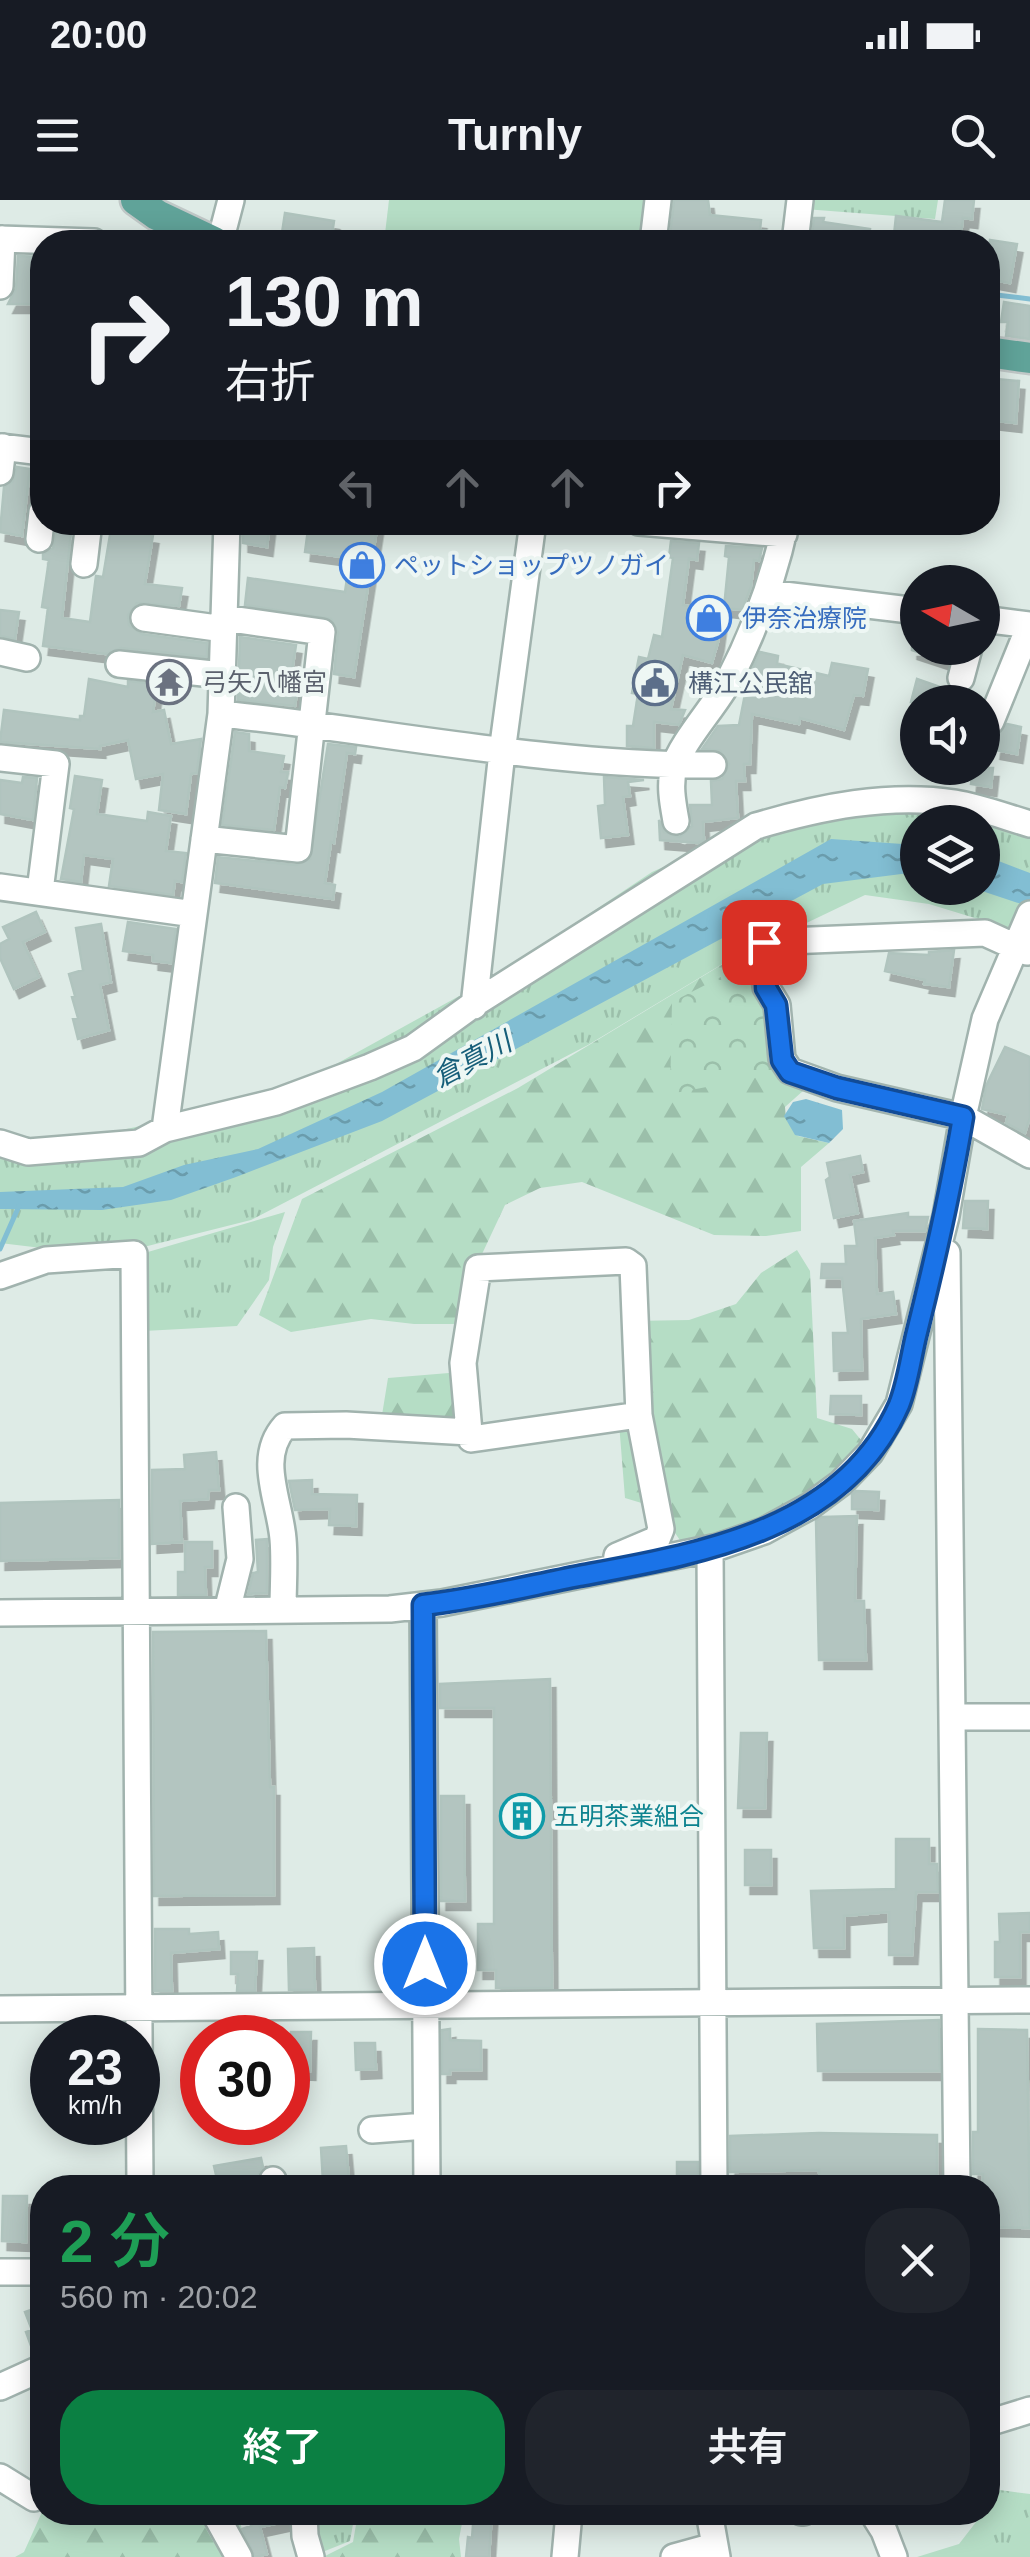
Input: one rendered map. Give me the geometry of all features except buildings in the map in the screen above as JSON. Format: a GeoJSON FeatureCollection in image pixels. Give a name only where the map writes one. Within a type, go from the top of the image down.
{"type":"FeatureCollection","features":[{"type":"Feature","properties":{"kind":"main road"},"geometry":{"type":"LineString","coordinates":[[136,200],[185,230]]}},
{"type":"Feature","properties":{"kind":"main road"},"geometry":{"type":"LineString","coordinates":[[1000,354],[1030,358]]}},
{"type":"Feature","properties":{"kind":"street"},"geometry":{"type":"LineString","coordinates":[[210,230],[231,200]]}},
{"type":"Feature","properties":{"kind":"street"},"geometry":{"type":"LineString","coordinates":[[654,230],[658,200]]}},
{"type":"Feature","properties":{"kind":"street"},"geometry":{"type":"LineString","coordinates":[[796,230],[800,200]]}},
{"type":"Feature","properties":{"kind":"street"},"geometry":{"type":"LineString","coordinates":[[0,286],[1,239],[30,240]]}},
{"type":"Feature","properties":{"kind":"street"},"geometry":{"type":"LineString","coordinates":[[1,455],[30,453]]}},
{"type":"Feature","properties":{"kind":"street"},"geometry":{"type":"LineString","coordinates":[[38,539],[39,535]]}},
{"type":"Feature","properties":{"kind":"street"},"geometry":{"type":"LineString","coordinates":[[84,564],[87,535]]}},
{"type":"Feature","properties":{"kind":"street"},"geometry":{"type":"LineString","coordinates":[[165,1129],[221,714],[227,535]]}},
{"type":"Feature","properties":{"kind":"street"},"geometry":{"type":"LineString","coordinates":[[474,1005],[531,535]]}},
{"type":"Feature","properties":{"kind":"street"},"geometry":{"type":"LineString","coordinates":[[676,822],[672,795],[674,766],[726,685],[767,593],[783,535]]}},
{"type":"Feature","properties":{"kind":"street"},"geometry":{"type":"LineString","coordinates":[[767,593],[900,609]]}},
{"type":"Feature","properties":{"kind":"street"},"geometry":{"type":"LineString","coordinates":[[144,618],[322,632],[298,849],[204,839]]}},
{"type":"Feature","properties":{"kind":"street"},"geometry":{"type":"LineString","coordinates":[[1000,621],[1030,625],[1000,699]]}},
{"type":"Feature","properties":{"kind":"street"},"geometry":{"type":"LineString","coordinates":[[0,652],[27,658]]}},
{"type":"Feature","properties":{"kind":"street"},"geometry":{"type":"LineString","coordinates":[[119,664],[222,675]]}},
{"type":"Feature","properties":{"kind":"street"},"geometry":{"type":"LineString","coordinates":[[961,678],[964,665]]}},
{"type":"Feature","properties":{"kind":"street"},"geometry":{"type":"LineString","coordinates":[[221,714],[312,723],[502,752],[674,766],[714,765]]}},
{"type":"Feature","properties":{"kind":"street"},"geometry":{"type":"LineString","coordinates":[[0,758],[56,764],[40,891]]}},
{"type":"Feature","properties":{"kind":"street"},"geometry":{"type":"LineString","coordinates":[[0,1143],[28,1152],[139,1142],[165,1129],[276,1102],[413,1048],[756,826],[807,811],[899,799],[958,803],[1030,824]]}},
{"type":"Feature","properties":{"kind":"street"},"geometry":{"type":"LineString","coordinates":[[0,886],[194,914]]}},
{"type":"Feature","properties":{"kind":"street"},"geometry":{"type":"LineString","coordinates":[[0,1614],[423,1605],[710,1549],[764,1531],[810,1506],[841,1483],[870,1453],[899,1404],[946,1216],[963,1117],[985,1020],[1024,938],[985,934],[764,942],[766,988],[776,1005],[782,1060],[790,1072],[837,1088],[963,1117],[1030,1155]]}},
{"type":"Feature","properties":{"kind":"street"},"geometry":{"type":"LineString","coordinates":[[946,1216],[957,2175]]}},
{"type":"Feature","properties":{"kind":"street"},"geometry":{"type":"LineString","coordinates":[[2,1274],[28,1269],[46,1260],[134,1254],[140,2175]]}},
{"type":"Feature","properties":{"kind":"street"},"geometry":{"type":"LineString","coordinates":[[615,1570],[617,1556],[657,1539],[661,1530],[639,1415],[633,1266],[626,1261],[478,1268],[463,1362],[472,1439],[639,1415]]}},
{"type":"Feature","properties":{"kind":"street"},"geometry":{"type":"LineString","coordinates":[[283,1610],[284,1540],[270,1459],[273,1439],[285,1426],[469,1432]]}},
{"type":"Feature","properties":{"kind":"street"},"geometry":{"type":"LineString","coordinates":[[227,1611],[240,1559],[236,1507]]}},
{"type":"Feature","properties":{"kind":"street"},"geometry":{"type":"LineString","coordinates":[[710,1549],[714,2175]]}},
{"type":"Feature","properties":{"kind":"street"},"geometry":{"type":"LineString","coordinates":[[423,1605],[427,2175]]}},
{"type":"Feature","properties":{"kind":"street"},"geometry":{"type":"LineString","coordinates":[[953,1718],[1030,1717]]}},
{"type":"Feature","properties":{"kind":"street"},"geometry":{"type":"LineString","coordinates":[[0,2009],[1030,2000]]}},
{"type":"Feature","properties":{"kind":"street"},"geometry":{"type":"LineString","coordinates":[[372,2130],[426,2126]]}},
{"type":"Feature","properties":{"kind":"street"},"geometry":{"type":"LineString","coordinates":[[0,2272],[30,2272]]}},
{"type":"Feature","properties":{"kind":"street"},"geometry":{"type":"LineString","coordinates":[[0,2386],[30,2373]]}},
{"type":"Feature","properties":{"kind":"street"},"geometry":{"type":"LineString","coordinates":[[1000,2419],[1030,2410]]}},
{"type":"Feature","properties":{"kind":"street"},"geometry":{"type":"LineString","coordinates":[[0,2476],[30,2495]]}},
{"type":"Feature","properties":{"kind":"street"},"geometry":{"type":"LineString","coordinates":[[221,2525],[239,2557]]}},
{"type":"Feature","properties":{"kind":"street"},"geometry":{"type":"LineString","coordinates":[[305,2525],[311,2557]]}},
{"type":"Feature","properties":{"kind":"street"},"geometry":{"type":"LineString","coordinates":[[565,2557],[568,2525]]}},
{"type":"Feature","properties":{"kind":"street"},"geometry":{"type":"LineString","coordinates":[[674,2557],[715,2552],[711,2525]]}},
{"type":"Feature","properties":{"kind":"street"},"geometry":{"type":"LineString","coordinates":[[880,2525],[894,2557]]}},
{"type":"Feature","properties":{"kind":"green space"},"geometry":{"type":"Polygon","coordinates":[[[389,200],[645,200],[642,230],[385,230],[389,200]]]}},
{"type":"Feature","properties":{"kind":"green space"},"geometry":{"type":"Polygon","coordinates":[[[805,200],[938,200],[935,219],[804,209],[805,200]]]}},
{"type":"Feature","properties":{"kind":"green space"},"geometry":{"type":"Polygon","coordinates":[[[902,798],[931,805],[900,805],[900,900],[865,895],[729,960],[588,1045],[251,1220],[108,1256],[0,1243],[0,1149],[62,1143],[145,1125],[309,1079],[499,974],[652,872],[794,809],[902,798]]]}},
{"type":"Feature","properties":{"kind":"green space"},"geometry":{"type":"Polygon","coordinates":[[[1000,822],[1030,829],[1030,935],[932,905],[1000,905],[1000,822]]]}},
{"type":"Feature","properties":{"kind":"green space"},"geometry":{"type":"Polygon","coordinates":[[[756,944],[778,1073],[804,1090],[785,1107],[786,1119],[798,1136],[829,1143],[801,1167],[801,1231],[766,1236],[714,1235],[582,1182],[540,1188],[505,1205],[475,1269],[466,1324],[371,1319],[291,1332],[259,1315],[302,1199],[518,1088],[756,944]]]}},
{"type":"Feature","properties":{"kind":"green space"},"geometry":{"type":"Polygon","coordinates":[[[758,958],[790,1071],[670,1094],[672,1002],[758,958]]]}},
{"type":"Feature","properties":{"kind":"green space"},"geometry":{"type":"Polygon","coordinates":[[[285,1212],[273,1247],[269,1280],[237,1326],[144,1331],[141,1254],[285,1212]]]}},
{"type":"Feature","properties":{"kind":"green space"},"geometry":{"type":"Polygon","coordinates":[[[797,1250],[810,1271],[817,1418],[852,1429],[861,1440],[848,1457],[792,1506],[688,1552],[658,1508],[625,1498],[619,1423],[628,1419],[632,1321],[689,1320],[736,1304],[761,1273],[797,1250]]]}},
{"type":"Feature","properties":{"kind":"green space"},"geometry":{"type":"Polygon","coordinates":[[[461,1372],[463,1429],[382,1415],[388,1378],[461,1372]]]}},
{"type":"Feature","properties":{"kind":"green space"},"geometry":{"type":"Polygon","coordinates":[[[1000,2490],[1030,2494],[1030,2557],[917,2557],[959,2544],[974,2525],[1000,2525],[1000,2490]]]}},
{"type":"Feature","properties":{"kind":"green space"},"geometry":{"type":"Polygon","coordinates":[[[36,2525],[241,2525],[249,2557],[15,2557],[24,2552],[36,2525]]]}},
{"type":"Feature","properties":{"kind":"green space"},"geometry":{"type":"Polygon","coordinates":[[[312,2525],[353,2525],[350,2541],[320,2553],[312,2525]]]}},
{"type":"Feature","properties":{"kind":"green space"},"geometry":{"type":"Polygon","coordinates":[[[356,2525],[462,2525],[461,2557],[323,2557],[353,2542],[356,2525]]]}},
{"type":"Feature","properties":{"kind":"water","name":"倉真川"},"geometry":{"type":"Polygon","coordinates":[[[831,839],[900,844],[900,874],[823,884],[382,1121],[171,1200],[102,1210],[0,1209],[0,1192],[123,1187],[184,1165],[258,1149],[382,1092],[831,839]]]}},
{"type":"Feature","properties":{"kind":"water"},"geometry":{"type":"Polygon","coordinates":[[[1000,862],[1030,873],[1030,907],[1000,897],[1000,862]]]}},
{"type":"Feature","properties":{"kind":"water"},"geometry":{"type":"Polygon","coordinates":[[[806,1099],[842,1110],[843,1129],[829,1143],[795,1135],[784,1116],[793,1102],[806,1099]]]}},
{"type":"Feature","properties":{"kind":"waterway"},"geometry":{"type":"LineString","coordinates":[[1000,295],[1030,299]]}},
{"type":"Feature","properties":{"kind":"waterway"},"geometry":{"type":"LineString","coordinates":[[0,1249],[19,1206]]}},
{"type":"Feature","properties":{"kind":"place","name":"ペットショップツノガイ"},"geometry":{"type":"Point","coordinates":[362,565]}},
{"type":"Feature","properties":{"kind":"place","name":"伊奈治療院"},"geometry":{"type":"Point","coordinates":[709,618]}},
{"type":"Feature","properties":{"kind":"place","name":"弓矢八幡宮"},"geometry":{"type":"Point","coordinates":[169,682]}},
{"type":"Feature","properties":{"kind":"place","name":"構江公民舘"},"geometry":{"type":"Point","coordinates":[655,683]}},
{"type":"Feature","properties":{"kind":"place","name":"五明茶業組合"},"geometry":{"type":"Point","coordinates":[522,1816]}},
{"type":"Feature","properties":{"kind":"route"},"geometry":{"type":"LineString","coordinates":[[425,1964],[423,1605],[666,1560],[764,1531],[810,1506],[841,1483],[870,1453],[899,1404],[946,1216],[963,1117],[837,1088],[790,1072],[782,1060],[776,1005],[766,988],[764,942]]}}]}
